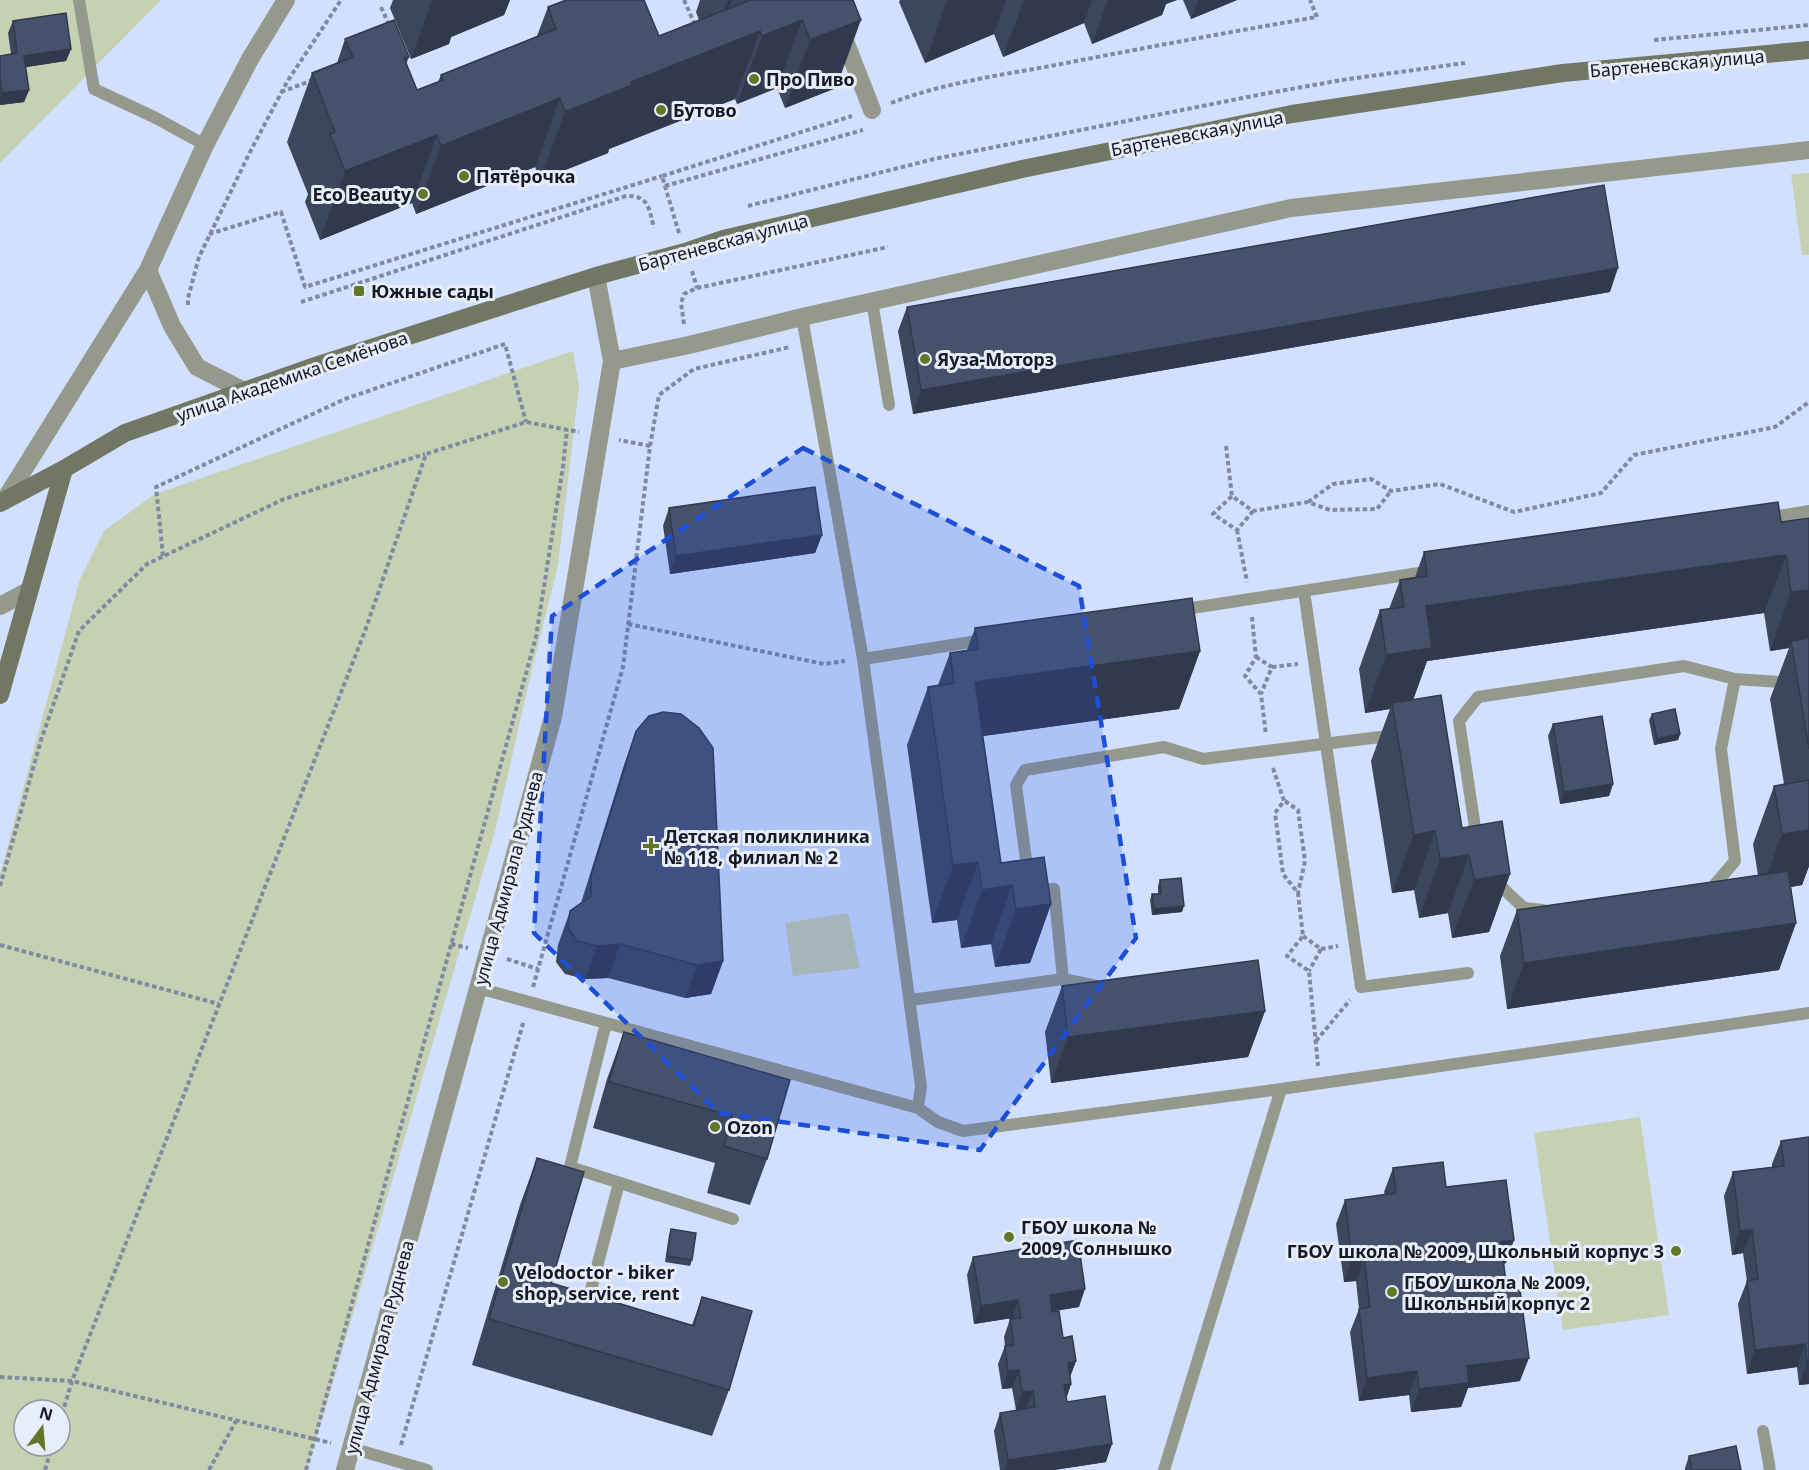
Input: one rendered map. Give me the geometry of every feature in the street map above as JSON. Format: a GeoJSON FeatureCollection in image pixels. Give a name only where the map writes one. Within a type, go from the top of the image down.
{"type":"FeatureCollection","features":[{"type":"Feature","properties":{"kind":"main road","name":"Бартеневская улица"},"geometry":{"type":"LineString","coordinates":[[596,276],[735,237],[1022,169],[1292,114],[1563,73],[1809,50]]}},
{"type":"Feature","properties":{"kind":"main road","name":"улица Академика Семёнова"},"geometry":{"type":"LineString","coordinates":[[2,502],[125,433],[318,365],[596,276]]}},
{"type":"Feature","properties":{"kind":"main road"},"geometry":{"type":"LineString","coordinates":[[0,694],[64,469]]}},
{"type":"Feature","properties":{"kind":"street"},"geometry":{"type":"LineString","coordinates":[[2,502],[148,270],[205,145],[250,59],[286,0]]}},
{"type":"Feature","properties":{"kind":"street"},"geometry":{"type":"LineString","coordinates":[[829,0],[873,118]]}},
{"type":"Feature","properties":{"kind":"street"},"geometry":{"type":"LineString","coordinates":[[612,361],[1291,208],[1809,150]]}},
{"type":"Feature","properties":{"kind":"street"},"geometry":{"type":"LineString","coordinates":[[148,270],[172,326],[197,367],[244,391]]}},
{"type":"Feature","properties":{"kind":"street","name":"улица Адмирала Руднева"},"geometry":{"type":"LineString","coordinates":[[345,1470],[553,717],[612,361],[596,276]]}},
{"type":"Feature","properties":{"kind":"street"},"geometry":{"type":"LineString","coordinates":[[0,606],[28,591]]}},
{"type":"Feature","properties":{"kind":"lane"},"geometry":{"type":"LineString","coordinates":[[79,0],[94,89],[156,118],[205,145]]}},
{"type":"Feature","properties":{"kind":"lane"},"geometry":{"type":"LineString","coordinates":[[872,301],[889,405]]}},
{"type":"Feature","properties":{"kind":"lane"},"geometry":{"type":"LineString","coordinates":[[802,317],[863,659],[921,1086],[918,1108]]}},
{"type":"Feature","properties":{"kind":"lane"},"geometry":{"type":"LineString","coordinates":[[1750,520],[1809,511]]}},
{"type":"Feature","properties":{"kind":"lane"},"geometry":{"type":"LineString","coordinates":[[1168,612],[1445,569]]}},
{"type":"Feature","properties":{"kind":"lane"},"geometry":{"type":"LineString","coordinates":[[1305,591],[1361,987],[1468,973]]}},
{"type":"Feature","properties":{"kind":"lane"},"geometry":{"type":"LineString","coordinates":[[863,659],[992,639]]}},
{"type":"Feature","properties":{"kind":"lane"},"geometry":{"type":"LineString","coordinates":[[1554,911],[1524,908],[1481,862],[1454,727],[1478,697],[1684,666],[1735,679],[1780,682],[1809,679]]}},
{"type":"Feature","properties":{"kind":"lane"},"geometry":{"type":"LineString","coordinates":[[1688,893],[1711,889],[1735,861],[1721,749],[1735,679]]}},
{"type":"Feature","properties":{"kind":"lane"},"geometry":{"type":"LineString","coordinates":[[1063,979],[1054,889],[1030,890],[1016,785],[1025,770],[1164,747],[1203,759],[1404,734]]}},
{"type":"Feature","properties":{"kind":"lane"},"geometry":{"type":"LineString","coordinates":[[910,1000],[1063,979],[1096,986],[1108,984]]}},
{"type":"Feature","properties":{"kind":"lane"},"geometry":{"type":"LineString","coordinates":[[478,988],[918,1108],[938,1122],[963,1131],[1281,1089],[1809,1013]]}},
{"type":"Feature","properties":{"kind":"lane"},"geometry":{"type":"LineString","coordinates":[[606,1023],[570,1167],[733,1220]]}},
{"type":"Feature","properties":{"kind":"lane"},"geometry":{"type":"LineString","coordinates":[[1164,1470],[1281,1089]]}},
{"type":"Feature","properties":{"kind":"lane"},"geometry":{"type":"LineString","coordinates":[[610,1308],[588,1301],[619,1183]]}},
{"type":"Feature","properties":{"kind":"lane"},"geometry":{"type":"LineString","coordinates":[[1763,1431],[1770,1470]]}},
{"type":"Feature","properties":{"kind":"lane"},"geometry":{"type":"LineString","coordinates":[[351,1448],[427,1470]]}},
{"type":"Feature","properties":{"kind":"path"},"geometry":{"type":"LineString","coordinates":[[188,307],[188,298],[199,257],[209,234],[281,92],[341,0]]}},
{"type":"Feature","properties":{"kind":"path"},"geometry":{"type":"LineString","coordinates":[[684,0],[697,29]]}},
{"type":"Feature","properties":{"kind":"path"},"geometry":{"type":"LineString","coordinates":[[665,186],[873,118],[918,93],[1190,39],[1317,17],[1310,0]]}},
{"type":"Feature","properties":{"kind":"path"},"geometry":{"type":"LineString","coordinates":[[381,7],[394,35]]}},
{"type":"Feature","properties":{"kind":"path"},"geometry":{"type":"LineString","coordinates":[[281,92],[323,76]]}},
{"type":"Feature","properties":{"kind":"path"},"geometry":{"type":"LineString","coordinates":[[209,234],[281,212],[305,286],[662,176],[873,118]]}},
{"type":"Feature","properties":{"kind":"path"},"geometry":{"type":"LineString","coordinates":[[662,176],[697,288]]}},
{"type":"Feature","properties":{"kind":"path"},"geometry":{"type":"LineString","coordinates":[[301,302],[626,196],[639,196],[644,200],[650,210],[654,228]]}},
{"type":"Feature","properties":{"kind":"path"},"geometry":{"type":"LineString","coordinates":[[688,345],[681,303],[684,294],[697,288],[888,247]]}},
{"type":"Feature","properties":{"kind":"path"},"geometry":{"type":"LineString","coordinates":[[396,1461],[623,667],[650,446],[659,395],[694,369],[806,343]]}},
{"type":"Feature","properties":{"kind":"path"},"geometry":{"type":"LineString","coordinates":[[163,556],[156,487],[345,399],[505,344],[526,422]]}},
{"type":"Feature","properties":{"kind":"path"},"geometry":{"type":"LineString","coordinates":[[1237,530],[1253,511],[1308,502],[1333,484],[1371,479],[1391,491],[1440,484],[1514,512],[1601,493],[1634,455],[1775,427],[1809,402]]}},
{"type":"Feature","properties":{"kind":"path"},"geometry":{"type":"LineString","coordinates":[[0,886],[41,740],[79,631],[147,564],[284,499],[526,422],[650,446]]}},
{"type":"Feature","properties":{"kind":"path"},"geometry":{"type":"LineString","coordinates":[[306,1470],[536,637],[567,430]]}},
{"type":"Feature","properties":{"kind":"path"},"geometry":{"type":"LineString","coordinates":[[1226,446],[1232,496],[1253,511]]}},
{"type":"Feature","properties":{"kind":"path"},"geometry":{"type":"LineString","coordinates":[[67,1398],[365,631],[426,454]]}},
{"type":"Feature","properties":{"kind":"path"},"geometry":{"type":"LineString","coordinates":[[1308,502],[1330,510],[1377,509],[1391,491]]}},
{"type":"Feature","properties":{"kind":"path"},"geometry":{"type":"LineString","coordinates":[[1232,496],[1213,514],[1237,530],[1251,599],[1256,657],[1245,676],[1261,694]]}},
{"type":"Feature","properties":{"kind":"path"},"geometry":{"type":"LineString","coordinates":[[628,624],[824,664],[863,659]]}},
{"type":"Feature","properties":{"kind":"path"},"geometry":{"type":"LineString","coordinates":[[1256,657],[1272,668],[1261,694],[1268,751],[1284,801],[1298,810],[1305,861],[1298,893],[1302,936],[1287,956],[1309,971]]}},
{"type":"Feature","properties":{"kind":"path"},"geometry":{"type":"LineString","coordinates":[[1284,801],[1275,813],[1282,874],[1298,893]]}},
{"type":"Feature","properties":{"kind":"path"},"geometry":{"type":"LineString","coordinates":[[1302,936],[1321,949],[1309,971],[1320,1083]]}},
{"type":"Feature","properties":{"kind":"path"},"geometry":{"type":"LineString","coordinates":[[0,945],[219,1004]]}},
{"type":"Feature","properties":{"kind":"path"},"geometry":{"type":"LineString","coordinates":[[1316,1041],[1361,987]]}},
{"type":"Feature","properties":{"kind":"path"},"geometry":{"type":"LineString","coordinates":[[0,1377],[72,1381],[351,1448]]}},
{"type":"Feature","properties":{"kind":"path"},"geometry":{"type":"LineString","coordinates":[[209,1470],[236,1421]]}},
{"type":"Feature","properties":{"kind":"highlighted area"},"geometry":{"type":"Polygon","coordinates":[[[803,448],[1079,586],[1136,938],[980,1150],[719,1113],[534,933],[552,616],[803,448]]]}},
{"type":"Feature","properties":{"kind":"green space"},"geometry":{"type":"Polygon","coordinates":[[[0,0],[161,0],[0,163],[0,0]]]}},
{"type":"Feature","properties":{"kind":"green space"},"geometry":{"type":"Polygon","coordinates":[[[1809,173],[1809,255],[1802,255],[1791,174],[1809,173]]]}},
{"type":"Feature","properties":{"kind":"green space"},"geometry":{"type":"Polygon","coordinates":[[[573,351],[579,387],[558,565],[495,831],[307,1470],[0,1470],[0,874],[80,579],[104,531],[155,494],[573,351]]]}},
{"type":"Feature","properties":{"kind":"green space"},"geometry":{"type":"Polygon","coordinates":[[[848,913],[860,968],[793,976],[785,923],[848,913]]]}},
{"type":"Feature","properties":{"kind":"green space"},"geometry":{"type":"Polygon","coordinates":[[[1640,1117],[1669,1315],[1563,1330],[1534,1133],[1640,1117]]]}},
{"type":"Feature","properties":{"kind":"building"},"geometry":{"type":"Polygon","coordinates":[[[566,0],[644,0],[659,36],[747,0],[853,0],[861,20],[810,40],[802,20],[762,36],[760,31],[631,82],[632,85],[565,112],[560,98],[441,146],[437,135],[345,171],[330,134],[335,132],[312,73],[353,57],[345,39],[394,20],[409,57],[404,58],[417,90],[443,80],[441,75],[556,29],[548,7],[566,0]]]}},
{"type":"Feature","properties":{"kind":"building"},"geometry":{"type":"Polygon","coordinates":[[[66,13],[71,49],[24,56],[29,90],[2,93],[0,56],[17,53],[13,21],[66,13]]]}},
{"type":"Feature","properties":{"kind":"building"},"geometry":{"type":"Polygon","coordinates":[[[1604,185],[1618,268],[921,390],[907,307],[1604,185]]]}},
{"type":"Feature","properties":{"kind":"building"},"geometry":{"type":"Polygon","coordinates":[[[815,487],[822,535],[676,556],[669,508],[815,487]]]}},
{"type":"Feature","properties":{"kind":"building"},"geometry":{"type":"Polygon","coordinates":[[[1778,502],[1781,522],[1809,518],[1809,590],[1791,592],[1786,555],[1426,606],[1432,648],[1386,655],[1380,610],[1404,607],[1400,580],[1427,576],[1424,552],[1778,502]]]}},
{"type":"Feature","properties":{"kind":"building"},"geometry":{"type":"Polygon","coordinates":[[[1192,598],[1200,651],[975,682],[1001,863],[1044,857],[1051,904],[1016,909],[1012,885],[982,890],[978,862],[953,865],[928,687],[954,683],[950,653],[978,649],[975,628],[1192,598]]]}},
{"type":"Feature","properties":{"kind":"building"},"geometry":{"type":"Polygon","coordinates":[[[1809,638],[1809,749],[1791,641],[1809,638]]]}},
{"type":"Feature","properties":{"kind":"building"},"geometry":{"type":"Polygon","coordinates":[[[1441,695],[1462,828],[1502,821],[1510,874],[1474,880],[1469,855],[1440,859],[1435,831],[1414,835],[1392,703],[1441,695]]]}},
{"type":"Feature","properties":{"kind":"building"},"geometry":{"type":"Polygon","coordinates":[[[1675,709],[1680,734],[1657,739],[1652,714],[1675,709]]]}},
{"type":"Feature","properties":{"kind":"building","name":"Детская поликлиника № 118, филиал № 2"},"geometry":{"type":"Polygon","coordinates":[[[663,712],[681,714],[699,728],[713,748],[723,961],[697,965],[620,944],[597,946],[577,941],[568,928],[570,911],[591,896],[591,876],[636,731],[649,716],[663,712]]]}},
{"type":"Feature","properties":{"kind":"building"},"geometry":{"type":"Polygon","coordinates":[[[1602,716],[1613,784],[1564,792],[1553,724],[1602,716]]]}},
{"type":"Feature","properties":{"kind":"building"},"geometry":{"type":"Polygon","coordinates":[[[1809,780],[1809,830],[1782,834],[1774,786],[1809,780]]]}},
{"type":"Feature","properties":{"kind":"building"},"geometry":{"type":"Polygon","coordinates":[[[1788,871],[1796,923],[1524,963],[1517,910],[1788,871]]]}},
{"type":"Feature","properties":{"kind":"building"},"geometry":{"type":"Polygon","coordinates":[[[1181,878],[1184,906],[1154,909],[1152,894],[1161,894],[1160,880],[1181,878]]]}},
{"type":"Feature","properties":{"kind":"building"},"geometry":{"type":"Polygon","coordinates":[[[1258,960],[1265,1011],[1068,1037],[1062,986],[1258,960]]]}},
{"type":"Feature","properties":{"kind":"building"},"geometry":{"type":"Polygon","coordinates":[[[624,1032],[790,1080],[767,1159],[724,1146],[732,1116],[609,1082],[624,1032]]]}},
{"type":"Feature","properties":{"kind":"building"},"geometry":{"type":"Polygon","coordinates":[[[1809,1137],[1809,1361],[1807,1362],[1805,1344],[1755,1350],[1747,1281],[1758,1279],[1752,1230],[1740,1231],[1733,1172],[1784,1166],[1781,1141],[1809,1137]]]}},
{"type":"Feature","properties":{"kind":"building"},"geometry":{"type":"Polygon","coordinates":[[[537,1158],[584,1172],[551,1283],[694,1326],[702,1297],[752,1311],[729,1390],[489,1319],[537,1158]]]}},
{"type":"Feature","properties":{"kind":"building"},"geometry":{"type":"Polygon","coordinates":[[[1443,1162],[1446,1187],[1506,1180],[1514,1240],[1501,1242],[1507,1291],[1520,1290],[1529,1358],[1467,1366],[1469,1383],[1419,1389],[1417,1371],[1367,1378],[1359,1309],[1370,1307],[1364,1257],[1352,1259],[1345,1200],[1396,1193],[1393,1168],[1443,1162]]]}},
{"type":"Feature","properties":{"kind":"building"},"geometry":{"type":"Polygon","coordinates":[[[671,1229],[696,1233],[692,1260],[667,1256],[671,1229]]]}},
{"type":"Feature","properties":{"kind":"building"},"geometry":{"type":"Polygon","coordinates":[[[1078,1240],[1085,1289],[1050,1295],[1052,1312],[1059,1311],[1063,1338],[1072,1336],[1076,1361],[1068,1363],[1071,1384],[1064,1385],[1067,1402],[1105,1396],[1112,1444],[1008,1460],[1000,1413],[1035,1407],[1033,1391],[1022,1392],[1019,1370],[1008,1371],[1005,1346],[1014,1345],[1010,1319],[1021,1318],[1018,1300],[981,1306],[973,1257],[1078,1240]]]}},
{"type":"Feature","properties":{"kind":"building"},"geometry":{"type":"Polygon","coordinates":[[[1736,1446],[1741,1470],[1692,1470],[1689,1456],[1736,1446]]]}},
{"type":"Feature","properties":{"kind":"place","name":"Про Пиво"},"geometry":{"type":"Point","coordinates":[754,79]}},
{"type":"Feature","properties":{"kind":"place","name":"Бутово"},"geometry":{"type":"Point","coordinates":[661,110]}},
{"type":"Feature","properties":{"kind":"place","name":"Пятёрочка"},"geometry":{"type":"Point","coordinates":[464,176]}},
{"type":"Feature","properties":{"kind":"place","name":"Eco Beauty"},"geometry":{"type":"Point","coordinates":[423,194]}},
{"type":"Feature","properties":{"kind":"place","name":"Южные сады"},"geometry":{"type":"Point","coordinates":[359,291]}},
{"type":"Feature","properties":{"kind":"place","name":"Яуза-Моторз"},"geometry":{"type":"Point","coordinates":[925,359]}},
{"type":"Feature","properties":{"kind":"place","name":"Детская поликлиника № 118, филиал № 2"},"geometry":{"type":"Point","coordinates":[651,846]}},
{"type":"Feature","properties":{"kind":"place","name":"Ozon"},"geometry":{"type":"Point","coordinates":[715,1127]}},
{"type":"Feature","properties":{"kind":"place","name":"ГБОУ школа № 2009, Солнышко"},"geometry":{"type":"Point","coordinates":[1009,1237]}},
{"type":"Feature","properties":{"kind":"place","name":"ГБОУ школа № 2009, Школьный корпус 3"},"geometry":{"type":"Point","coordinates":[1676,1251]}},
{"type":"Feature","properties":{"kind":"place","name":"Velodoctor - biker shop, service, rent"},"geometry":{"type":"Point","coordinates":[503,1282]}},
{"type":"Feature","properties":{"kind":"place","name":"ГБОУ школа № 2009, Школьный корпус 2"},"geometry":{"type":"Point","coordinates":[1392,1292]}}]}
